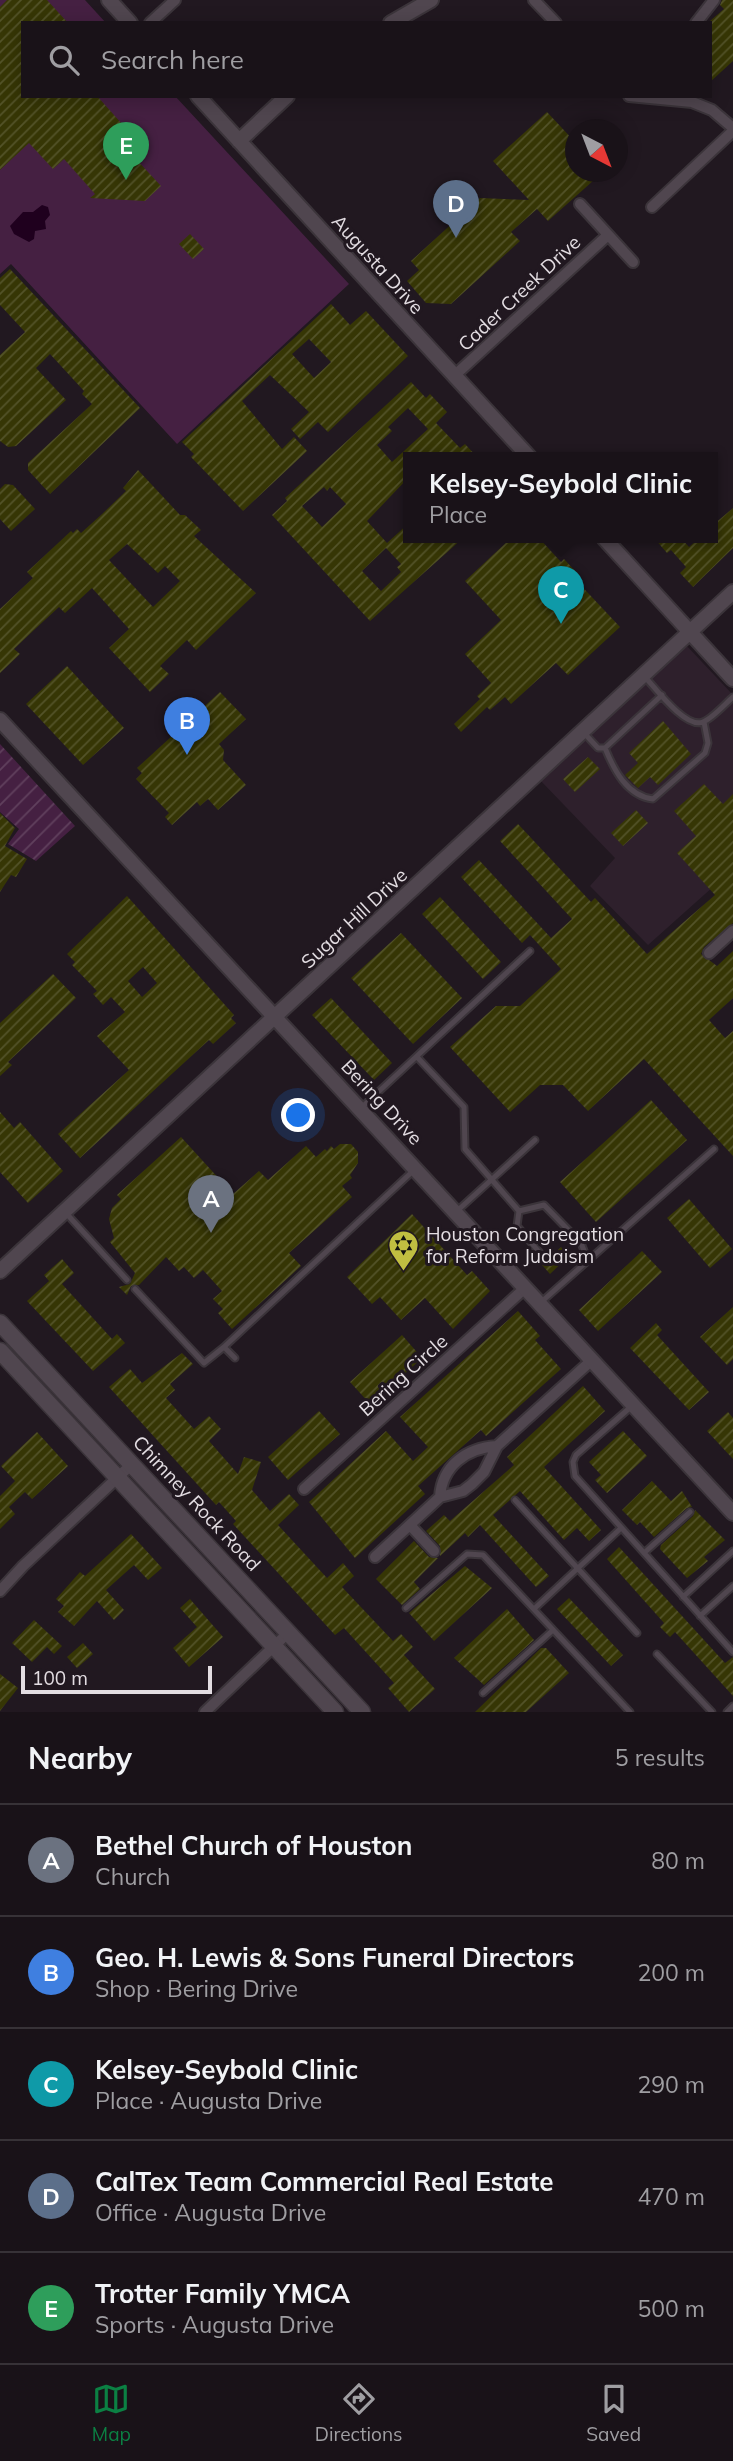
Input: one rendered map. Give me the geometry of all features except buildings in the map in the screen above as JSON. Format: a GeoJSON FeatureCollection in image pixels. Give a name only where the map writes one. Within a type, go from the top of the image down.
{"type":"FeatureCollection","features":[{"type":"Feature","properties":{"kind":"main road","name":"Chimney Rock Road"},"geometry":{"type":"LineString","coordinates":[[0,1323],[362,1712]]}},
{"type":"Feature","properties":{"kind":"main road"},"geometry":{"type":"LineString","coordinates":[[0,1351],[334,1712]]}},
{"type":"Feature","properties":{"kind":"street"},"geometry":{"type":"LineString","coordinates":[[109,0],[128,21]]}},
{"type":"Feature","properties":{"kind":"street"},"geometry":{"type":"LineString","coordinates":[[152,21],[175,0]]}},
{"type":"Feature","properties":{"kind":"street"},"geometry":{"type":"LineString","coordinates":[[394,21],[431,0]]}},
{"type":"Feature","properties":{"kind":"street"},"geometry":{"type":"LineString","coordinates":[[534,0],[554,21]]}},
{"type":"Feature","properties":{"kind":"street"},"geometry":{"type":"LineString","coordinates":[[698,21],[714,0]]}},
{"type":"Feature","properties":{"kind":"street","name":"Augusta Drive"},"geometry":{"type":"LineString","coordinates":[[200,98],[524,452]]}},
{"type":"Feature","properties":{"kind":"street"},"geometry":{"type":"LineString","coordinates":[[239,141],[285,98]]}},
{"type":"Feature","properties":{"kind":"street"},"geometry":{"type":"LineString","coordinates":[[650,98],[692,102],[712,110],[733,130],[652,207]]}},
{"type":"Feature","properties":{"kind":"street","name":"Cader Creek Drive"},"geometry":{"type":"LineString","coordinates":[[580,204],[633,262]]}},
{"type":"Feature","properties":{"kind":"street","name":"Cader Creek Drive"},"geometry":{"type":"LineString","coordinates":[[454,376],[608,235]]}},
{"type":"Feature","properties":{"kind":"street"},"geometry":{"type":"LineString","coordinates":[[608,543],[733,680]]}},
{"type":"Feature","properties":{"kind":"street","name":"Sugar Hill Drive"},"geometry":{"type":"LineString","coordinates":[[0,1272],[733,592]]}},
{"type":"Feature","properties":{"kind":"street","name":"Bering Drive"},"geometry":{"type":"LineString","coordinates":[[0,720],[457,1211],[539,1304],[733,1513]]}},
{"type":"Feature","properties":{"kind":"street"},"geometry":{"type":"LineString","coordinates":[[709,953],[733,931]]}},
{"type":"Feature","properties":{"kind":"street","name":"Bering Circle"},"geometry":{"type":"LineString","coordinates":[[304,1489],[525,1288]]}},
{"type":"Feature","properties":{"kind":"street"},"geometry":{"type":"LineString","coordinates":[[375,1557],[440,1497],[463,1491],[472,1484],[484,1472],[497,1446],[592,1360]]}},
{"type":"Feature","properties":{"kind":"street"},"geometry":{"type":"LineString","coordinates":[[440,1497],[441,1485],[452,1466],[474,1449],[497,1446]]}},
{"type":"Feature","properties":{"kind":"street"},"geometry":{"type":"LineString","coordinates":[[0,1591],[132,1464]]}},
{"type":"Feature","properties":{"kind":"street"},"geometry":{"type":"LineString","coordinates":[[410,1525],[434,1551]]}},
{"type":"Feature","properties":{"kind":"street"},"geometry":{"type":"LineString","coordinates":[[205,1712],[289,1632]]}},
{"type":"Feature","properties":{"kind":"lane"},"geometry":{"type":"LineString","coordinates":[[643,675],[693,723],[704,722],[733,697]]}},
{"type":"Feature","properties":{"kind":"lane"},"geometry":{"type":"LineString","coordinates":[[582,731],[598,748],[605,748],[662,695]]}},
{"type":"Feature","properties":{"kind":"lane"},"geometry":{"type":"LineString","coordinates":[[605,748],[622,781],[641,798],[653,799],[705,752],[708,743],[704,722]]}},
{"type":"Feature","properties":{"kind":"lane"},"geometry":{"type":"LineString","coordinates":[[361,1108],[530,951]]}},
{"type":"Feature","properties":{"kind":"lane"},"geometry":{"type":"LineString","coordinates":[[417,1057],[464,1107],[465,1149],[519,1211],[517,1226],[540,1253]]}},
{"type":"Feature","properties":{"kind":"lane"},"geometry":{"type":"LineString","coordinates":[[457,1211],[535,1140]]}},
{"type":"Feature","properties":{"kind":"lane"},"geometry":{"type":"LineString","coordinates":[[539,1304],[714,1149]]}},
{"type":"Feature","properties":{"kind":"lane"},"geometry":{"type":"LineString","coordinates":[[135,1289],[204,1363],[417,1168]]}},
{"type":"Feature","properties":{"kind":"lane"},"geometry":{"type":"LineString","coordinates":[[519,1211],[544,1205],[581,1243],[588,1261]]}},
{"type":"Feature","properties":{"kind":"lane"},"geometry":{"type":"LineString","coordinates":[[65,1212],[127,1280]]}},
{"type":"Feature","properties":{"kind":"lane"},"geometry":{"type":"LineString","coordinates":[[224,1347],[235,1358]]}},
{"type":"Feature","properties":{"kind":"lane"},"geometry":{"type":"LineString","coordinates":[[633,1405],[573,1462],[575,1476],[733,1651]]}},
{"type":"Feature","properties":{"kind":"lane"},"geometry":{"type":"LineString","coordinates":[[515,1500],[637,1633]]}},
{"type":"Feature","properties":{"kind":"lane"},"geometry":{"type":"LineString","coordinates":[[644,1553],[691,1512]]}},
{"type":"Feature","properties":{"kind":"lane"},"geometry":{"type":"LineString","coordinates":[[534,1609],[621,1528]]}},
{"type":"Feature","properties":{"kind":"lane"},"geometry":{"type":"LineString","coordinates":[[683,1597],[733,1550]]}},
{"type":"Feature","properties":{"kind":"lane"},"geometry":{"type":"LineString","coordinates":[[406,1608],[461,1558],[473,1552],[483,1555],[630,1712]]}},
{"type":"Feature","properties":{"kind":"lane"},"geometry":{"type":"LineString","coordinates":[[700,1616],[733,1586]]}},
{"type":"Feature","properties":{"kind":"lane"},"geometry":{"type":"LineString","coordinates":[[483,1693],[553,1630]]}},
{"type":"Feature","properties":{"kind":"lane"},"geometry":{"type":"LineString","coordinates":[[657,1654],[712,1712]]}},
{"type":"Feature","properties":{"kind":"lane"},"geometry":{"type":"LineString","coordinates":[[727,1712],[733,1706]]}},
{"type":"Feature","properties":{"kind":"shaded area"},"geometry":{"type":"Polygon","coordinates":[[[0,0],[85,0],[104,21],[21,21],[21,98],[177,98],[349,284],[177,444],[11,264],[0,274],[0,0]]]}},
{"type":"Feature","properties":{"kind":"shaded area"},"geometry":{"type":"Polygon","coordinates":[[[42,205],[48,207],[50,215],[45,221],[46,229],[35,231],[34,239],[29,242],[14,234],[10,226],[23,212],[33,212],[42,205]]]}},
{"type":"Feature","properties":{"kind":"shaded area"},"geometry":{"type":"Polygon","coordinates":[[[685,644],[733,695],[733,869],[648,945],[590,886],[615,858],[540,780],[685,644]]]}},
{"type":"Feature","properties":{"kind":"shaded area"},"geometry":{"type":"Polygon","coordinates":[[[0,744],[75,826],[36,861],[8,844],[19,829],[0,812],[0,744]]]}},
{"type":"Feature","properties":{"kind":"place","name":"Trotter Family YMCA"},"geometry":{"type":"Point","coordinates":[126,180]}},
{"type":"Feature","properties":{"kind":"place","name":"CalTex Team Commercial Real Estate"},"geometry":{"type":"Point","coordinates":[456,238]}},
{"type":"Feature","properties":{"kind":"place","name":"Kelsey-Seybold Clinic"},"geometry":{"type":"Point","coordinates":[561,624]}},
{"type":"Feature","properties":{"kind":"place","name":"Geo. H. Lewis & Sons Funeral Directors"},"geometry":{"type":"Point","coordinates":[187,755]}},
{"type":"Feature","properties":{"kind":"place","name":"Bethel Church of Houston"},"geometry":{"type":"Point","coordinates":[211,1233]}},
{"type":"Feature","properties":{"kind":"place","name":"Houston Congregation for Reform Judaism"},"geometry":{"type":"Point","coordinates":[403,1272]}}]}
